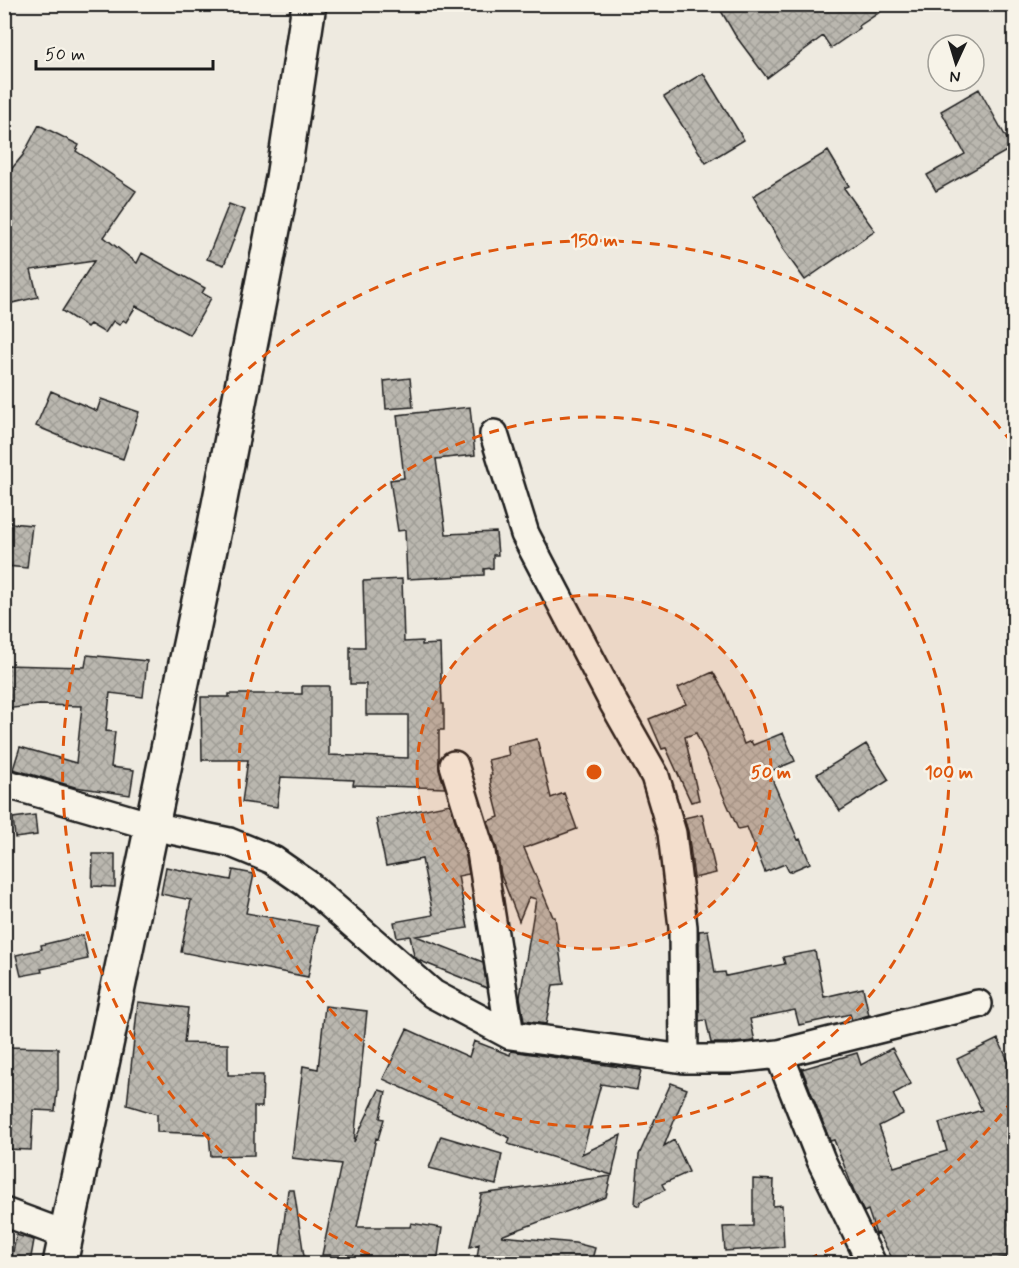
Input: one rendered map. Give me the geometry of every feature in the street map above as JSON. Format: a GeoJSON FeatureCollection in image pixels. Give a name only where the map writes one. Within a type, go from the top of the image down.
{"type":"FeatureCollection","features":[{"type":"Feature","properties":{"kind":"street"},"geometry":{"type":"LineString","coordinates":[[4,1212],[63,1249],[215,525],[283,178],[309,4]]}},
{"type":"Feature","properties":{"kind":"street"},"geometry":{"type":"LineString","coordinates":[[494,434],[525,534],[613,702],[655,776],[672,833],[683,927],[684,1059]]}},
{"type":"Feature","properties":{"kind":"street"},"geometry":{"type":"LineString","coordinates":[[454,765],[481,852],[510,1035]]}},
{"type":"Feature","properties":{"kind":"street"},"geometry":{"type":"LineString","coordinates":[[4,783],[152,826],[229,842],[273,860],[306,883],[433,994],[510,1035],[684,1059],[733,1059],[778,1054],[978,1004]]}},
{"type":"Feature","properties":{"kind":"street"},"geometry":{"type":"LineString","coordinates":[[778,1054],[821,1160],[872,1263]]}},
{"type":"Feature","properties":{"kind":"building"},"geometry":{"type":"Polygon","coordinates":[[[717,4],[892,4],[831,48],[823,36],[767,78],[735,35],[717,4]]]}},
{"type":"Feature","properties":{"kind":"building"},"geometry":{"type":"Polygon","coordinates":[[[703,73],[744,140],[706,163],[664,97],[703,73]]]}},
{"type":"Feature","properties":{"kind":"building"},"geometry":{"type":"Polygon","coordinates":[[[972,93],[981,93],[1012,148],[936,191],[927,175],[965,154],[941,111],[972,93]]]}},
{"type":"Feature","properties":{"kind":"building"},"geometry":{"type":"Polygon","coordinates":[[[39,125],[79,145],[76,151],[136,191],[104,237],[137,263],[142,253],[205,288],[202,293],[211,298],[190,335],[136,306],[126,322],[123,320],[119,325],[113,321],[105,333],[90,324],[87,327],[62,311],[94,261],[31,270],[38,297],[4,305],[4,178],[23,155],[39,125]]]}},
{"type":"Feature","properties":{"kind":"building"},"geometry":{"type":"Polygon","coordinates":[[[828,151],[849,186],[844,188],[875,231],[805,280],[782,248],[753,196],[828,151]]]}},
{"type":"Feature","properties":{"kind":"building"},"geometry":{"type":"Polygon","coordinates":[[[229,204],[245,210],[224,265],[207,259],[229,204]]]}},
{"type":"Feature","properties":{"kind":"building"},"geometry":{"type":"Polygon","coordinates":[[[410,378],[413,407],[386,409],[384,381],[410,378]]]}},
{"type":"Feature","properties":{"kind":"building"},"geometry":{"type":"Polygon","coordinates":[[[51,391],[97,411],[101,399],[139,412],[123,459],[81,445],[36,426],[51,391]]]}},
{"type":"Feature","properties":{"kind":"building"},"geometry":{"type":"Polygon","coordinates":[[[470,407],[475,455],[436,459],[446,534],[496,532],[498,555],[493,555],[493,568],[484,569],[484,575],[407,579],[405,530],[398,531],[390,480],[404,478],[397,415],[470,407]]]}},
{"type":"Feature","properties":{"kind":"building"},"geometry":{"type":"Polygon","coordinates":[[[10,523],[32,525],[27,568],[6,566],[10,523]]]}},
{"type":"Feature","properties":{"kind":"building"},"geometry":{"type":"Polygon","coordinates":[[[402,579],[404,642],[422,641],[422,645],[440,644],[444,730],[439,730],[439,770],[445,788],[353,785],[354,780],[281,777],[277,807],[242,802],[248,760],[202,760],[201,697],[229,697],[229,694],[302,694],[302,686],[329,686],[329,755],[408,758],[408,715],[366,715],[366,684],[350,684],[350,647],[365,647],[363,581],[402,579]]]}},
{"type":"Feature","properties":{"kind":"building"},"geometry":{"type":"Polygon","coordinates":[[[87,655],[147,661],[143,697],[110,693],[106,731],[115,732],[111,767],[134,770],[130,795],[75,787],[13,769],[20,747],[76,763],[82,706],[39,705],[4,709],[4,665],[85,667],[87,655]]]}},
{"type":"Feature","properties":{"kind":"building"},"geometry":{"type":"Polygon","coordinates":[[[713,672],[724,691],[744,744],[751,741],[753,745],[783,733],[795,761],[769,772],[810,863],[789,872],[785,864],[765,872],[747,827],[738,829],[696,733],[685,737],[699,800],[691,802],[666,748],[662,749],[649,719],[686,704],[678,688],[713,672]]]}},
{"type":"Feature","properties":{"kind":"building"},"geometry":{"type":"Polygon","coordinates":[[[537,739],[551,798],[564,793],[577,829],[524,848],[553,917],[555,917],[564,984],[553,985],[546,1024],[524,1021],[520,997],[536,899],[529,897],[519,921],[501,875],[497,849],[488,821],[499,817],[488,760],[509,755],[507,746],[537,739]]]}},
{"type":"Feature","properties":{"kind":"building"},"geometry":{"type":"Polygon","coordinates":[[[866,744],[889,780],[840,811],[817,774],[866,744]]]}},
{"type":"Feature","properties":{"kind":"building"},"geometry":{"type":"Polygon","coordinates":[[[450,804],[466,856],[469,874],[458,876],[468,928],[416,936],[483,962],[487,988],[418,960],[414,956],[410,936],[397,938],[394,922],[433,915],[422,859],[386,866],[376,819],[450,804]]]}},
{"type":"Feature","properties":{"kind":"building"},"geometry":{"type":"Polygon","coordinates":[[[702,814],[716,873],[694,878],[688,831],[684,818],[702,814]]]}},
{"type":"Feature","properties":{"kind":"building"},"geometry":{"type":"Polygon","coordinates":[[[35,815],[37,835],[15,838],[13,818],[35,815]]]}},
{"type":"Feature","properties":{"kind":"building"},"geometry":{"type":"Polygon","coordinates":[[[93,854],[115,854],[115,887],[92,886],[93,854]]]}},
{"type":"Feature","properties":{"kind":"building"},"geometry":{"type":"Polygon","coordinates":[[[166,867],[231,880],[233,870],[254,874],[246,913],[318,926],[308,977],[181,952],[191,900],[161,894],[166,867]]]}},
{"type":"Feature","properties":{"kind":"building"},"geometry":{"type":"Polygon","coordinates":[[[708,930],[715,973],[725,972],[726,976],[785,964],[783,957],[815,951],[824,997],[863,988],[869,1015],[852,1020],[850,1014],[799,1025],[795,1010],[750,1019],[755,1041],[711,1043],[706,1020],[699,1021],[699,931],[708,930]]]}},
{"type":"Feature","properties":{"kind":"building"},"geometry":{"type":"Polygon","coordinates":[[[83,935],[88,959],[41,969],[42,972],[21,976],[16,955],[42,949],[41,945],[83,935]]]}},
{"type":"Feature","properties":{"kind":"building"},"geometry":{"type":"Polygon","coordinates":[[[138,1002],[188,1008],[184,1043],[228,1044],[228,1075],[263,1075],[262,1107],[254,1107],[254,1155],[211,1156],[209,1134],[157,1132],[157,1114],[127,1105],[138,1002]]]}},
{"type":"Feature","properties":{"kind":"building"},"geometry":{"type":"Polygon","coordinates":[[[325,1006],[367,1011],[354,1142],[379,1090],[386,1092],[380,1118],[384,1119],[378,1139],[376,1138],[357,1227],[410,1227],[411,1223],[442,1228],[437,1263],[354,1263],[354,1255],[322,1255],[341,1164],[292,1158],[303,1066],[318,1069],[325,1006]]]}},
{"type":"Feature","properties":{"kind":"building"},"geometry":{"type":"Polygon","coordinates":[[[407,1029],[469,1057],[474,1041],[510,1055],[511,1051],[641,1070],[637,1090],[601,1084],[582,1154],[621,1135],[612,1175],[508,1144],[510,1138],[383,1079],[407,1029]]]}},
{"type":"Feature","properties":{"kind":"building"},"geometry":{"type":"Polygon","coordinates":[[[998,1039],[1014,1073],[1014,1256],[974,1263],[895,1263],[878,1233],[876,1234],[868,1210],[864,1212],[856,1196],[834,1140],[830,1141],[802,1069],[857,1053],[861,1065],[892,1048],[911,1084],[893,1094],[903,1114],[879,1126],[894,1167],[947,1151],[939,1123],[982,1110],[957,1059],[998,1039]]]}},
{"type":"Feature","properties":{"kind":"building"},"geometry":{"type":"Polygon","coordinates":[[[4,1047],[58,1048],[58,1091],[55,1111],[33,1110],[31,1150],[5,1149],[9,1090],[4,1090],[4,1047]]]}},
{"type":"Feature","properties":{"kind":"building"},"geometry":{"type":"Polygon","coordinates":[[[671,1083],[687,1089],[664,1146],[674,1140],[689,1172],[662,1184],[665,1190],[641,1201],[639,1206],[635,1204],[639,1155],[671,1083]]]}},
{"type":"Feature","properties":{"kind":"building"},"geometry":{"type":"Polygon","coordinates":[[[441,1136],[502,1154],[496,1185],[429,1168],[441,1136]]]}},
{"type":"Feature","properties":{"kind":"building"},"geometry":{"type":"Polygon","coordinates":[[[611,1176],[606,1197],[501,1236],[575,1243],[595,1248],[591,1263],[515,1263],[477,1258],[479,1244],[470,1247],[481,1194],[611,1176]]]}},
{"type":"Feature","properties":{"kind":"building"},"geometry":{"type":"Polygon","coordinates":[[[753,1179],[774,1180],[773,1206],[782,1205],[784,1247],[725,1251],[723,1227],[753,1226],[753,1179]]]}},
{"type":"Feature","properties":{"kind":"building"},"geometry":{"type":"Polygon","coordinates":[[[288,1190],[294,1190],[305,1263],[279,1263],[288,1190]]]}},
{"type":"Feature","properties":{"kind":"building"},"geometry":{"type":"Polygon","coordinates":[[[16,1235],[34,1240],[30,1263],[11,1263],[16,1235]]]}}]}
